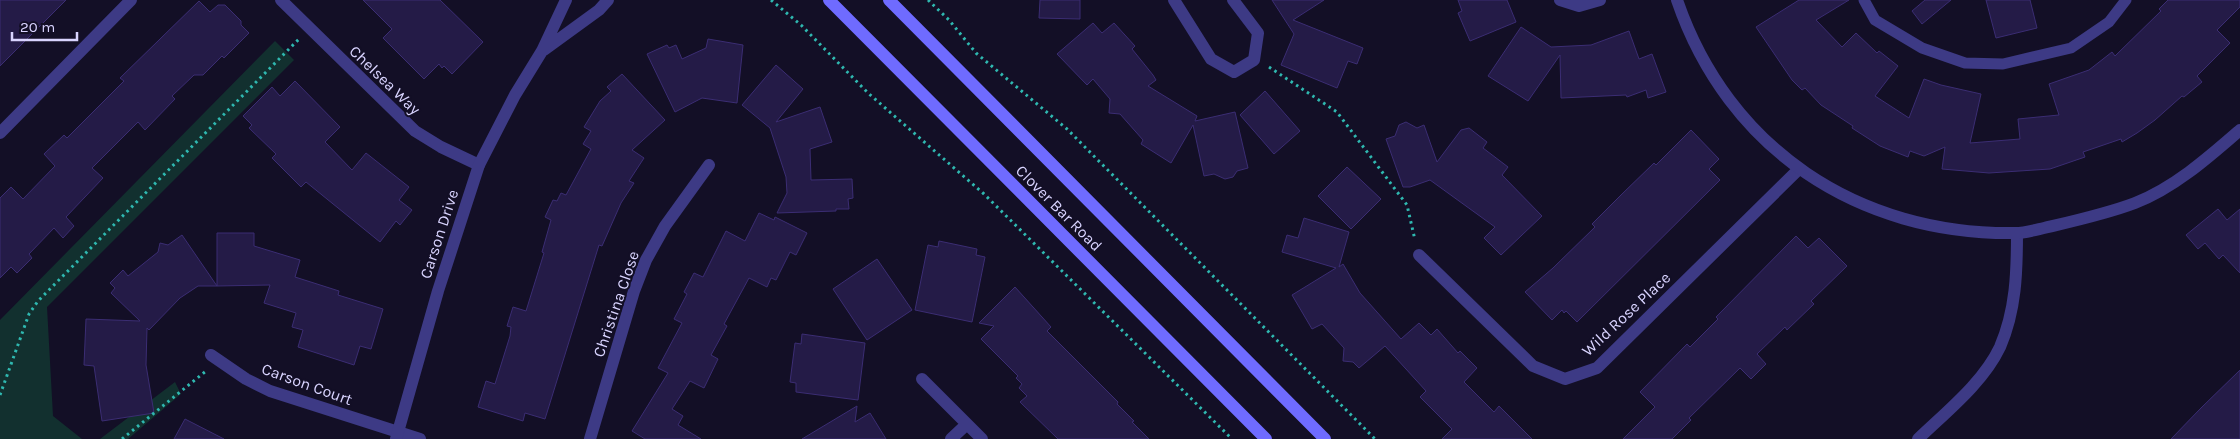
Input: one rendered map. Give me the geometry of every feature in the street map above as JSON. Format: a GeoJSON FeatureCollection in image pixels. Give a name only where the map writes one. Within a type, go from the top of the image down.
{"type":"FeatureCollection","features":[{"type":"Feature","properties":{"kind":"main road","name":"Clover Bar Road"},"geometry":{"type":"LineString","coordinates":[[829,0],[1266,439]]}},
{"type":"Feature","properties":{"kind":"main road","name":"Clover Bar Road"},"geometry":{"type":"LineString","coordinates":[[889,0],[1325,439]]}},
{"type":"Feature","properties":{"kind":"street"},"geometry":{"type":"LineString","coordinates":[[0,133],[131,0]]}},
{"type":"Feature","properties":{"kind":"street","name":"Chelsea Way"},"geometry":{"type":"LineString","coordinates":[[281,0],[415,131],[441,147],[479,165]]}},
{"type":"Feature","properties":{"kind":"street","name":"Carson Drive"},"geometry":{"type":"LineString","coordinates":[[397,436],[438,291],[479,165],[511,103],[542,51],[566,0]]}},
{"type":"Feature","properties":{"kind":"street","name":"Carson Drive"},"geometry":{"type":"LineString","coordinates":[[542,51],[599,10],[608,0]]}},
{"type":"Feature","properties":{"kind":"street"},"geometry":{"type":"LineString","coordinates":[[1174,0],[1211,59],[1234,72],[1254,60],[1258,32],[1233,0]]}},
{"type":"Feature","properties":{"kind":"street"},"geometry":{"type":"LineString","coordinates":[[1560,0],[1578,6],[1600,0]]}},
{"type":"Feature","properties":{"kind":"street"},"geometry":{"type":"LineString","coordinates":[[1676,0],[1698,51],[1726,96],[1759,134],[1799,170],[1825,187],[1887,215],[1924,225],[1953,230],[2017,233],[2073,222],[2136,203],[2163,189],[2189,172],[2240,130]]}},
{"type":"Feature","properties":{"kind":"street","name":"Christina Close"},"geometry":{"type":"LineString","coordinates":[[590,439],[634,291],[646,260],[665,226],[709,165]]}},
{"type":"Feature","properties":{"kind":"street","name":"Wild Rose Place"},"geometry":{"type":"LineString","coordinates":[[1419,255],[1533,366],[1565,379],[1597,368],[1799,170]]}},
{"type":"Feature","properties":{"kind":"street"},"geometry":{"type":"LineString","coordinates":[[1918,439],[1984,371],[1999,348],[2009,323],[2016,290],[2017,233]]}},
{"type":"Feature","properties":{"kind":"street","name":"Carson Court"},"geometry":{"type":"LineString","coordinates":[[214,358],[270,391],[397,436],[420,439]]}},
{"type":"Feature","properties":{"kind":"street"},"geometry":{"type":"LineString","coordinates":[[922,379],[982,439]]}},
{"type":"Feature","properties":{"kind":"street"},"geometry":{"type":"LineString","coordinates":[[951,439],[967,424]]}},
{"type":"Feature","properties":{"kind":"lane"},"geometry":{"type":"LineString","coordinates":[[1864,0],[1875,20],[1922,48],[1965,63],[2003,64],[2071,48],[2109,22],[2126,0]]}},
{"type":"Feature","properties":{"kind":"path"},"geometry":{"type":"LineString","coordinates":[[771,0],[801,25],[868,93],[991,201],[1232,439]]}},
{"type":"Feature","properties":{"kind":"path"},"geometry":{"type":"LineString","coordinates":[[928,0],[949,20],[976,53],[1066,128],[1375,439]]}},
{"type":"Feature","properties":{"kind":"path"},"geometry":{"type":"LineString","coordinates":[[0,395],[23,328],[29,314],[38,301],[309,29]]}},
{"type":"Feature","properties":{"kind":"path"},"geometry":{"type":"LineString","coordinates":[[1254,60],[1271,68],[1337,112],[1407,206],[1419,255]]}},
{"type":"Feature","properties":{"kind":"path"},"geometry":{"type":"LineString","coordinates":[[122,439],[214,358]]}},
{"type":"Feature","properties":{"kind":"green space"},"geometry":{"type":"Polygon","coordinates":[[[275,41],[294,60],[47,307],[53,416],[82,439],[0,439],[0,320],[275,41]]]}},
{"type":"Feature","properties":{"kind":"green space"},"geometry":{"type":"Polygon","coordinates":[[[175,382],[181,394],[128,439],[100,439],[175,382]]]}},
{"type":"Feature","properties":{"kind":"building"},"geometry":{"type":"Polygon","coordinates":[[[0,0],[66,0],[0,66],[0,0]]]}},
{"type":"Feature","properties":{"kind":"building"},"geometry":{"type":"Polygon","coordinates":[[[363,0],[440,0],[483,42],[452,74],[439,64],[424,79],[383,38],[392,29],[363,0]]]}},
{"type":"Feature","properties":{"kind":"building"},"geometry":{"type":"Polygon","coordinates":[[[1040,0],[1080,0],[1080,19],[1039,18],[1040,0]]]}},
{"type":"Feature","properties":{"kind":"building"},"geometry":{"type":"Polygon","coordinates":[[[1272,0],[1324,0],[1293,20],[1363,48],[1357,64],[1348,61],[1337,88],[1281,65],[1294,34],[1272,0]]]}},
{"type":"Feature","properties":{"kind":"building"},"geometry":{"type":"Polygon","coordinates":[[[1458,0],[1507,0],[1516,22],[1470,41],[1458,13],[1462,11],[1458,0]]]}},
{"type":"Feature","properties":{"kind":"building"},"geometry":{"type":"Polygon","coordinates":[[[1799,0],[1849,0],[1816,20],[1842,47],[1856,33],[1877,53],[1879,51],[1898,66],[1875,96],[1909,118],[1924,79],[1981,94],[1970,143],[2020,139],[2018,119],[2059,115],[2049,84],[2089,70],[2112,52],[2115,56],[2161,11],[2159,9],[2168,0],[2240,0],[2240,7],[2217,30],[2230,43],[2197,76],[2202,82],[2137,133],[2122,142],[2121,139],[2083,152],[2085,157],[2050,169],[1989,173],[1942,169],[1945,147],[1924,156],[1910,151],[1908,157],[1880,146],[1821,105],[1805,88],[1802,90],[1792,80],[1756,27],[1799,0]]]}},
{"type":"Feature","properties":{"kind":"building"},"geometry":{"type":"Polygon","coordinates":[[[1925,0],[1951,0],[1922,24],[1912,11],[1925,0]]]}},
{"type":"Feature","properties":{"kind":"building"},"geometry":{"type":"Polygon","coordinates":[[[1986,0],[2030,0],[2037,28],[1996,38],[1986,0]]]}},
{"type":"Feature","properties":{"kind":"building"},"geometry":{"type":"Polygon","coordinates":[[[199,1],[210,12],[218,5],[225,5],[241,21],[241,25],[249,33],[224,58],[222,56],[203,75],[194,75],[172,96],[175,99],[145,130],[138,122],[92,168],[103,178],[66,217],[74,226],[63,238],[54,228],[29,254],[32,258],[17,273],[11,267],[0,278],[0,198],[11,187],[23,199],[55,166],[44,154],[64,135],[67,138],[124,81],[120,78],[199,1]]]}},
{"type":"Feature","properties":{"kind":"building"},"geometry":{"type":"Polygon","coordinates":[[[1093,23],[1102,33],[1114,23],[1135,46],[1132,49],[1156,80],[1148,86],[1197,116],[1195,121],[1235,112],[1248,168],[1237,171],[1233,177],[1225,179],[1214,174],[1204,176],[1193,125],[1171,163],[1141,144],[1143,140],[1120,114],[1109,113],[1110,99],[1093,79],[1087,85],[1057,54],[1093,23]]]}},
{"type":"Feature","properties":{"kind":"building"},"geometry":{"type":"Polygon","coordinates":[[[1521,27],[1551,47],[1591,45],[1629,31],[1639,59],[1652,54],[1666,92],[1648,98],[1646,90],[1627,97],[1626,95],[1561,98],[1560,55],[1528,101],[1488,76],[1521,27]]]}},
{"type":"Feature","properties":{"kind":"building"},"geometry":{"type":"Polygon","coordinates":[[[708,39],[743,45],[737,103],[702,98],[675,112],[647,54],[667,45],[669,48],[676,45],[682,59],[706,48],[708,39]]]}},
{"type":"Feature","properties":{"kind":"building"},"geometry":{"type":"Polygon","coordinates":[[[776,65],[803,89],[776,122],[820,107],[832,142],[810,149],[811,180],[852,179],[853,198],[848,199],[849,209],[777,213],[787,193],[786,177],[770,128],[742,105],[776,65]]]}},
{"type":"Feature","properties":{"kind":"building"},"geometry":{"type":"Polygon","coordinates":[[[622,74],[665,120],[632,150],[644,158],[629,181],[634,183],[621,203],[602,246],[599,245],[545,419],[525,413],[523,421],[478,407],[486,381],[495,384],[510,336],[511,327],[507,326],[513,307],[526,311],[544,253],[542,252],[551,220],[545,217],[553,200],[557,201],[561,193],[566,195],[591,149],[583,144],[591,131],[584,127],[600,101],[611,91],[607,87],[622,74]]]}},
{"type":"Feature","properties":{"kind":"building"},"geometry":{"type":"Polygon","coordinates":[[[295,81],[340,127],[325,142],[352,170],[366,153],[409,187],[399,200],[412,210],[400,225],[396,221],[380,242],[306,182],[301,187],[272,158],[276,154],[249,128],[252,125],[243,116],[272,87],[280,96],[295,81]]]}},
{"type":"Feature","properties":{"kind":"building"},"geometry":{"type":"Polygon","coordinates":[[[1265,91],[1300,131],[1274,154],[1240,115],[1265,91]]]}},
{"type":"Feature","properties":{"kind":"building"},"geometry":{"type":"Polygon","coordinates":[[[1406,122],[1417,128],[1424,125],[1437,162],[1461,130],[1469,128],[1487,142],[1483,148],[1508,167],[1502,175],[1542,216],[1501,255],[1484,238],[1495,227],[1430,180],[1410,187],[1403,187],[1386,139],[1395,136],[1399,125],[1406,122]]]}},
{"type":"Feature","properties":{"kind":"building"},"geometry":{"type":"Polygon","coordinates":[[[1691,130],[1719,159],[1709,169],[1720,180],[1577,322],[1566,311],[1564,313],[1562,310],[1552,320],[1525,292],[1553,268],[1595,227],[1592,224],[1654,163],[1656,165],[1691,130]]]}},
{"type":"Feature","properties":{"kind":"building"},"geometry":{"type":"Polygon","coordinates":[[[1347,167],[1381,199],[1351,229],[1318,196],[1347,167]]]}},
{"type":"Feature","properties":{"kind":"building"},"geometry":{"type":"Polygon","coordinates":[[[2218,209],[2227,220],[2240,209],[2240,273],[2223,255],[2219,259],[2205,243],[2198,249],[2186,235],[2218,209]]]}},
{"type":"Feature","properties":{"kind":"building"},"geometry":{"type":"Polygon","coordinates":[[[759,213],[774,220],[775,217],[807,233],[796,255],[790,252],[776,280],[771,278],[767,287],[749,278],[724,324],[727,326],[711,355],[718,359],[704,388],[690,381],[672,409],[683,416],[678,425],[701,439],[645,439],[632,431],[668,373],[658,368],[682,323],[674,319],[687,294],[684,292],[694,273],[703,277],[726,231],[745,241],[759,213]]]}},
{"type":"Feature","properties":{"kind":"building"},"geometry":{"type":"Polygon","coordinates":[[[1304,218],[1349,232],[1339,267],[1343,264],[1360,293],[1401,339],[1419,323],[1431,335],[1437,329],[1458,353],[1460,351],[1477,368],[1464,382],[1494,412],[1499,406],[1532,439],[1442,439],[1452,429],[1420,397],[1426,391],[1385,346],[1359,368],[1353,362],[1343,361],[1344,348],[1322,324],[1312,329],[1292,295],[1336,268],[1282,252],[1287,235],[1298,238],[1304,218]]]}},
{"type":"Feature","properties":{"kind":"building"},"geometry":{"type":"Polygon","coordinates":[[[217,233],[254,233],[254,246],[300,260],[295,277],[339,291],[338,295],[383,309],[371,349],[360,346],[354,365],[298,347],[303,330],[292,327],[296,313],[264,303],[270,285],[217,286],[217,233]]]}},
{"type":"Feature","properties":{"kind":"building"},"geometry":{"type":"Polygon","coordinates":[[[182,235],[217,286],[198,286],[180,298],[149,330],[147,328],[146,365],[154,413],[102,421],[94,366],[84,365],[86,319],[140,321],[111,293],[115,288],[110,283],[123,270],[128,276],[158,252],[160,243],[168,245],[182,235]]]}},
{"type":"Feature","properties":{"kind":"building"},"geometry":{"type":"Polygon","coordinates":[[[1796,236],[1808,248],[1819,238],[1847,266],[1811,301],[1814,304],[1787,330],[1785,327],[1757,354],[1766,364],[1751,379],[1740,368],[1689,418],[1691,420],[1672,439],[1623,439],[1655,407],[1640,392],[1687,344],[1690,347],[1718,319],[1716,317],[1796,236]]]}},
{"type":"Feature","properties":{"kind":"building"},"geometry":{"type":"Polygon","coordinates":[[[939,241],[977,249],[976,255],[985,257],[972,322],[915,310],[928,245],[938,247],[939,241]]]}},
{"type":"Feature","properties":{"kind":"building"},"geometry":{"type":"Polygon","coordinates":[[[877,259],[912,310],[867,340],[833,289],[877,259]]]}},
{"type":"Feature","properties":{"kind":"building"},"geometry":{"type":"Polygon","coordinates":[[[1015,287],[1051,327],[1047,331],[1118,402],[1117,404],[1134,421],[1132,422],[1149,439],[1058,439],[1020,402],[1027,396],[1019,388],[1022,384],[1016,378],[1018,376],[981,339],[994,326],[979,323],[1015,287]]]}},
{"type":"Feature","properties":{"kind":"building"},"geometry":{"type":"Polygon","coordinates":[[[802,334],[865,343],[858,400],[796,392],[796,383],[790,382],[795,343],[801,344],[802,334]]]}},
{"type":"Feature","properties":{"kind":"building"},"geometry":{"type":"Polygon","coordinates":[[[2240,370],[2240,439],[2171,439],[2201,408],[2240,370]]]}},
{"type":"Feature","properties":{"kind":"building"},"geometry":{"type":"Polygon","coordinates":[[[857,406],[855,422],[870,413],[886,439],[802,439],[857,406]]]}},
{"type":"Feature","properties":{"kind":"building"},"geometry":{"type":"Polygon","coordinates":[[[185,419],[224,439],[174,439],[185,419]]]}}]}
